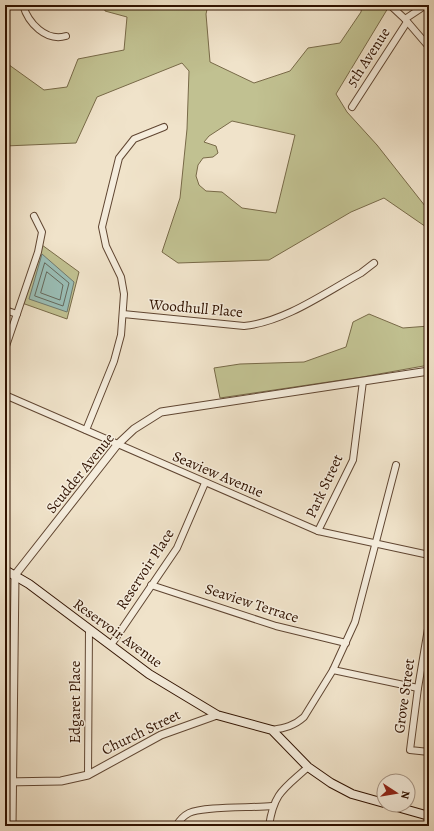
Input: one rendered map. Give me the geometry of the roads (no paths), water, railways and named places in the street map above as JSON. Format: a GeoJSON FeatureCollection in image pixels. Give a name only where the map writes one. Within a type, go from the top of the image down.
{"type":"FeatureCollection","features":[{"type":"Feature","properties":{"kind":"main road","name":"Reservoir Avenue"},"geometry":{"type":"LineString","coordinates":[[5,570],[15,574],[149,674],[217,715]]}},
{"type":"Feature","properties":{"kind":"main road"},"geometry":{"type":"LineString","coordinates":[[217,715],[272,730],[308,767],[331,783],[352,794],[376,801]]}},
{"type":"Feature","properties":{"kind":"main road"},"geometry":{"type":"LineString","coordinates":[[416,812],[429,816]]}},
{"type":"Feature","properties":{"kind":"street"},"geometry":{"type":"LineString","coordinates":[[23,5],[31,23],[40,30],[54,37],[66,36]]}},
{"type":"Feature","properties":{"kind":"street"},"geometry":{"type":"LineString","coordinates":[[390,5],[429,47]]}},
{"type":"Feature","properties":{"kind":"street","name":"5th Avenue"},"geometry":{"type":"LineString","coordinates":[[352,107],[406,21],[426,5]]}},
{"type":"Feature","properties":{"kind":"street"},"geometry":{"type":"LineString","coordinates":[[86,430],[114,361],[121,335],[124,294],[121,277],[106,246],[102,227],[119,158],[125,148],[134,139],[164,127]]}},
{"type":"Feature","properties":{"kind":"street"},"geometry":{"type":"LineString","coordinates":[[5,349],[38,252],[42,232],[34,216]]}},
{"type":"Feature","properties":{"kind":"street","name":"Woodhull Place"},"geometry":{"type":"LineString","coordinates":[[123,314],[244,326],[260,325],[277,319],[361,273],[374,263]]}},
{"type":"Feature","properties":{"kind":"street"},"geometry":{"type":"LineString","coordinates":[[5,310],[17,314]]}},
{"type":"Feature","properties":{"kind":"street","name":"Scudder Avenue"},"geometry":{"type":"LineString","coordinates":[[15,574],[118,445],[134,429],[162,412],[429,371]]}},
{"type":"Feature","properties":{"kind":"street","name":"Park Street"},"geometry":{"type":"LineString","coordinates":[[318,531],[353,460],[363,381]]}},
{"type":"Feature","properties":{"kind":"street","name":"Seaview Avenue"},"geometry":{"type":"LineString","coordinates":[[5,395],[318,531],[429,554]]}},
{"type":"Feature","properties":{"kind":"street"},"geometry":{"type":"LineString","coordinates":[[272,730],[287,728],[300,720],[333,670],[346,643],[355,622],[396,465]]}},
{"type":"Feature","properties":{"kind":"street","name":"Reservoir Place"},"geometry":{"type":"LineString","coordinates":[[111,645],[177,548],[205,483]]}},
{"type":"Feature","properties":{"kind":"street"},"geometry":{"type":"LineString","coordinates":[[12,826],[9,782],[15,574]]}},
{"type":"Feature","properties":{"kind":"street","name":"Seaview Terrace"},"geometry":{"type":"LineString","coordinates":[[151,585],[276,626],[346,643]]}},
{"type":"Feature","properties":{"kind":"street","name":"Grove Street"},"geometry":{"type":"LineString","coordinates":[[429,622],[410,750],[429,752]]}},
{"type":"Feature","properties":{"kind":"street","name":"Edgaret Place"},"geometry":{"type":"LineString","coordinates":[[88,775],[90,629]]}},
{"type":"Feature","properties":{"kind":"street"},"geometry":{"type":"LineString","coordinates":[[333,670],[418,688]]}},
{"type":"Feature","properties":{"kind":"street","name":"Church Street"},"geometry":{"type":"LineString","coordinates":[[9,782],[61,781],[88,775],[161,735],[217,715]]}},
{"type":"Feature","properties":{"kind":"street"},"geometry":{"type":"LineString","coordinates":[[269,826],[272,806],[279,794],[308,767]]}},
{"type":"Feature","properties":{"kind":"street"},"geometry":{"type":"LineString","coordinates":[[176,826],[180,820],[190,813],[206,809],[272,806]]}},
{"type":"Feature","properties":{"kind":"water"},"geometry":{"type":"Polygon","coordinates":[[[42,254],[74,282],[67,312],[29,299],[42,254]]]}}]}
